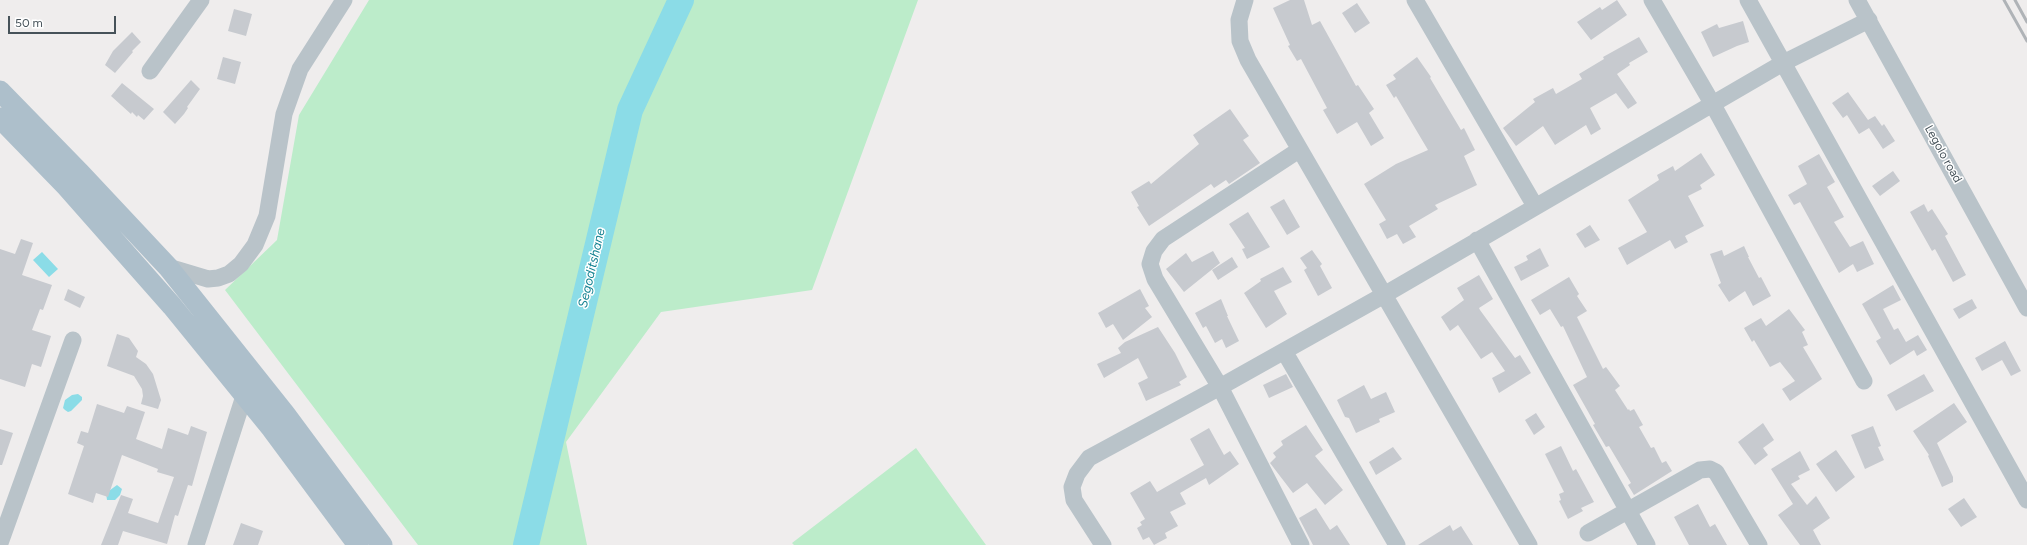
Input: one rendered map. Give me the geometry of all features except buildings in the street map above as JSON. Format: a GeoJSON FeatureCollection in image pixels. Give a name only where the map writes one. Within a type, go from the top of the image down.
{"type":"FeatureCollection","features":[{"type":"Feature","properties":{"kind":"main road"},"geometry":{"type":"LineString","coordinates":[[0,92],[80,173],[168,267],[285,414],[382,545]]}},
{"type":"Feature","properties":{"kind":"main road"},"geometry":{"type":"LineString","coordinates":[[0,118],[67,187],[172,306],[272,429],[358,545]]}},
{"type":"Feature","properties":{"kind":"street"},"geometry":{"type":"LineString","coordinates":[[150,71],[201,0]]}},
{"type":"Feature","properties":{"kind":"street"},"geometry":{"type":"LineString","coordinates":[[168,267],[208,279],[218,278],[229,274],[241,264],[255,245],[267,216],[284,114],[300,69],[344,0]]}},
{"type":"Feature","properties":{"kind":"street"},"geometry":{"type":"LineString","coordinates":[[1245,0],[1239,20],[1240,41],[1248,60],[1298,150],[1529,545]]}},
{"type":"Feature","properties":{"kind":"street"},"geometry":{"type":"LineString","coordinates":[[1415,0],[1535,206]]}},
{"type":"Feature","properties":{"kind":"street"},"geometry":{"type":"LineString","coordinates":[[1652,0],[1712,103],[1864,380]]}},
{"type":"Feature","properties":{"kind":"street"},"geometry":{"type":"LineString","coordinates":[[1748,0],[2027,500]]}},
{"type":"Feature","properties":{"kind":"street","name":"Legolo road"},"geometry":{"type":"LineString","coordinates":[[1857,0],[2027,308]]}},
{"type":"Feature","properties":{"kind":"street"},"geometry":{"type":"LineString","coordinates":[[1097,541],[1074,500],[1072,487],[1077,474],[1089,458],[1220,387],[1384,295],[1783,63],[1869,20]]}},
{"type":"Feature","properties":{"kind":"street"},"geometry":{"type":"LineString","coordinates":[[1298,150],[1163,239],[1154,251],[1150,264],[1155,279],[1220,387],[1300,545]]}},
{"type":"Feature","properties":{"kind":"street"},"geometry":{"type":"LineString","coordinates":[[1477,240],[1647,545]]}},
{"type":"Feature","properties":{"kind":"street"},"geometry":{"type":"LineString","coordinates":[[0,543],[7,498],[73,340]]}},
{"type":"Feature","properties":{"kind":"street"},"geometry":{"type":"LineString","coordinates":[[1284,351],[1397,545]]}},
{"type":"Feature","properties":{"kind":"street"},"geometry":{"type":"LineString","coordinates":[[196,545],[244,396]]}},
{"type":"Feature","properties":{"kind":"street"},"geometry":{"type":"LineString","coordinates":[[1588,533],[1700,470],[1710,469],[1716,472],[1759,545]]}},
{"type":"Feature","properties":{"kind":"green space"},"geometry":{"type":"Polygon","coordinates":[[[369,0],[918,0],[812,290],[661,312],[566,442],[587,545],[418,545],[225,290],[277,240],[299,115],[369,0]]]}},
{"type":"Feature","properties":{"kind":"green space"},"geometry":{"type":"Polygon","coordinates":[[[916,448],[986,545],[794,545],[792,543],[916,448]]]}},
{"type":"Feature","properties":{"kind":"water"},"geometry":{"type":"Polygon","coordinates":[[[42,252],[58,269],[49,277],[33,260],[42,252]]]}},
{"type":"Feature","properties":{"kind":"water"},"geometry":{"type":"Polygon","coordinates":[[[78,394],[82,397],[82,400],[71,411],[68,412],[65,410],[63,408],[65,400],[72,395],[78,394]]]}},
{"type":"Feature","properties":{"kind":"water"},"geometry":{"type":"Polygon","coordinates":[[[117,485],[122,489],[120,495],[115,500],[107,500],[106,493],[117,485]]]}},
{"type":"Feature","properties":{"kind":"waterway","name":"Segoditshane"},"geometry":{"type":"LineString","coordinates":[[526,545],[630,110],[681,0]]}},
{"type":"Feature","properties":{"kind":"railway"},"geometry":{"type":"LineString","coordinates":[[2004,0],[2027,41]]}},
{"type":"Feature","properties":{"kind":"railway"},"geometry":{"type":"LineString","coordinates":[[2015,0],[2027,22]]}}]}
